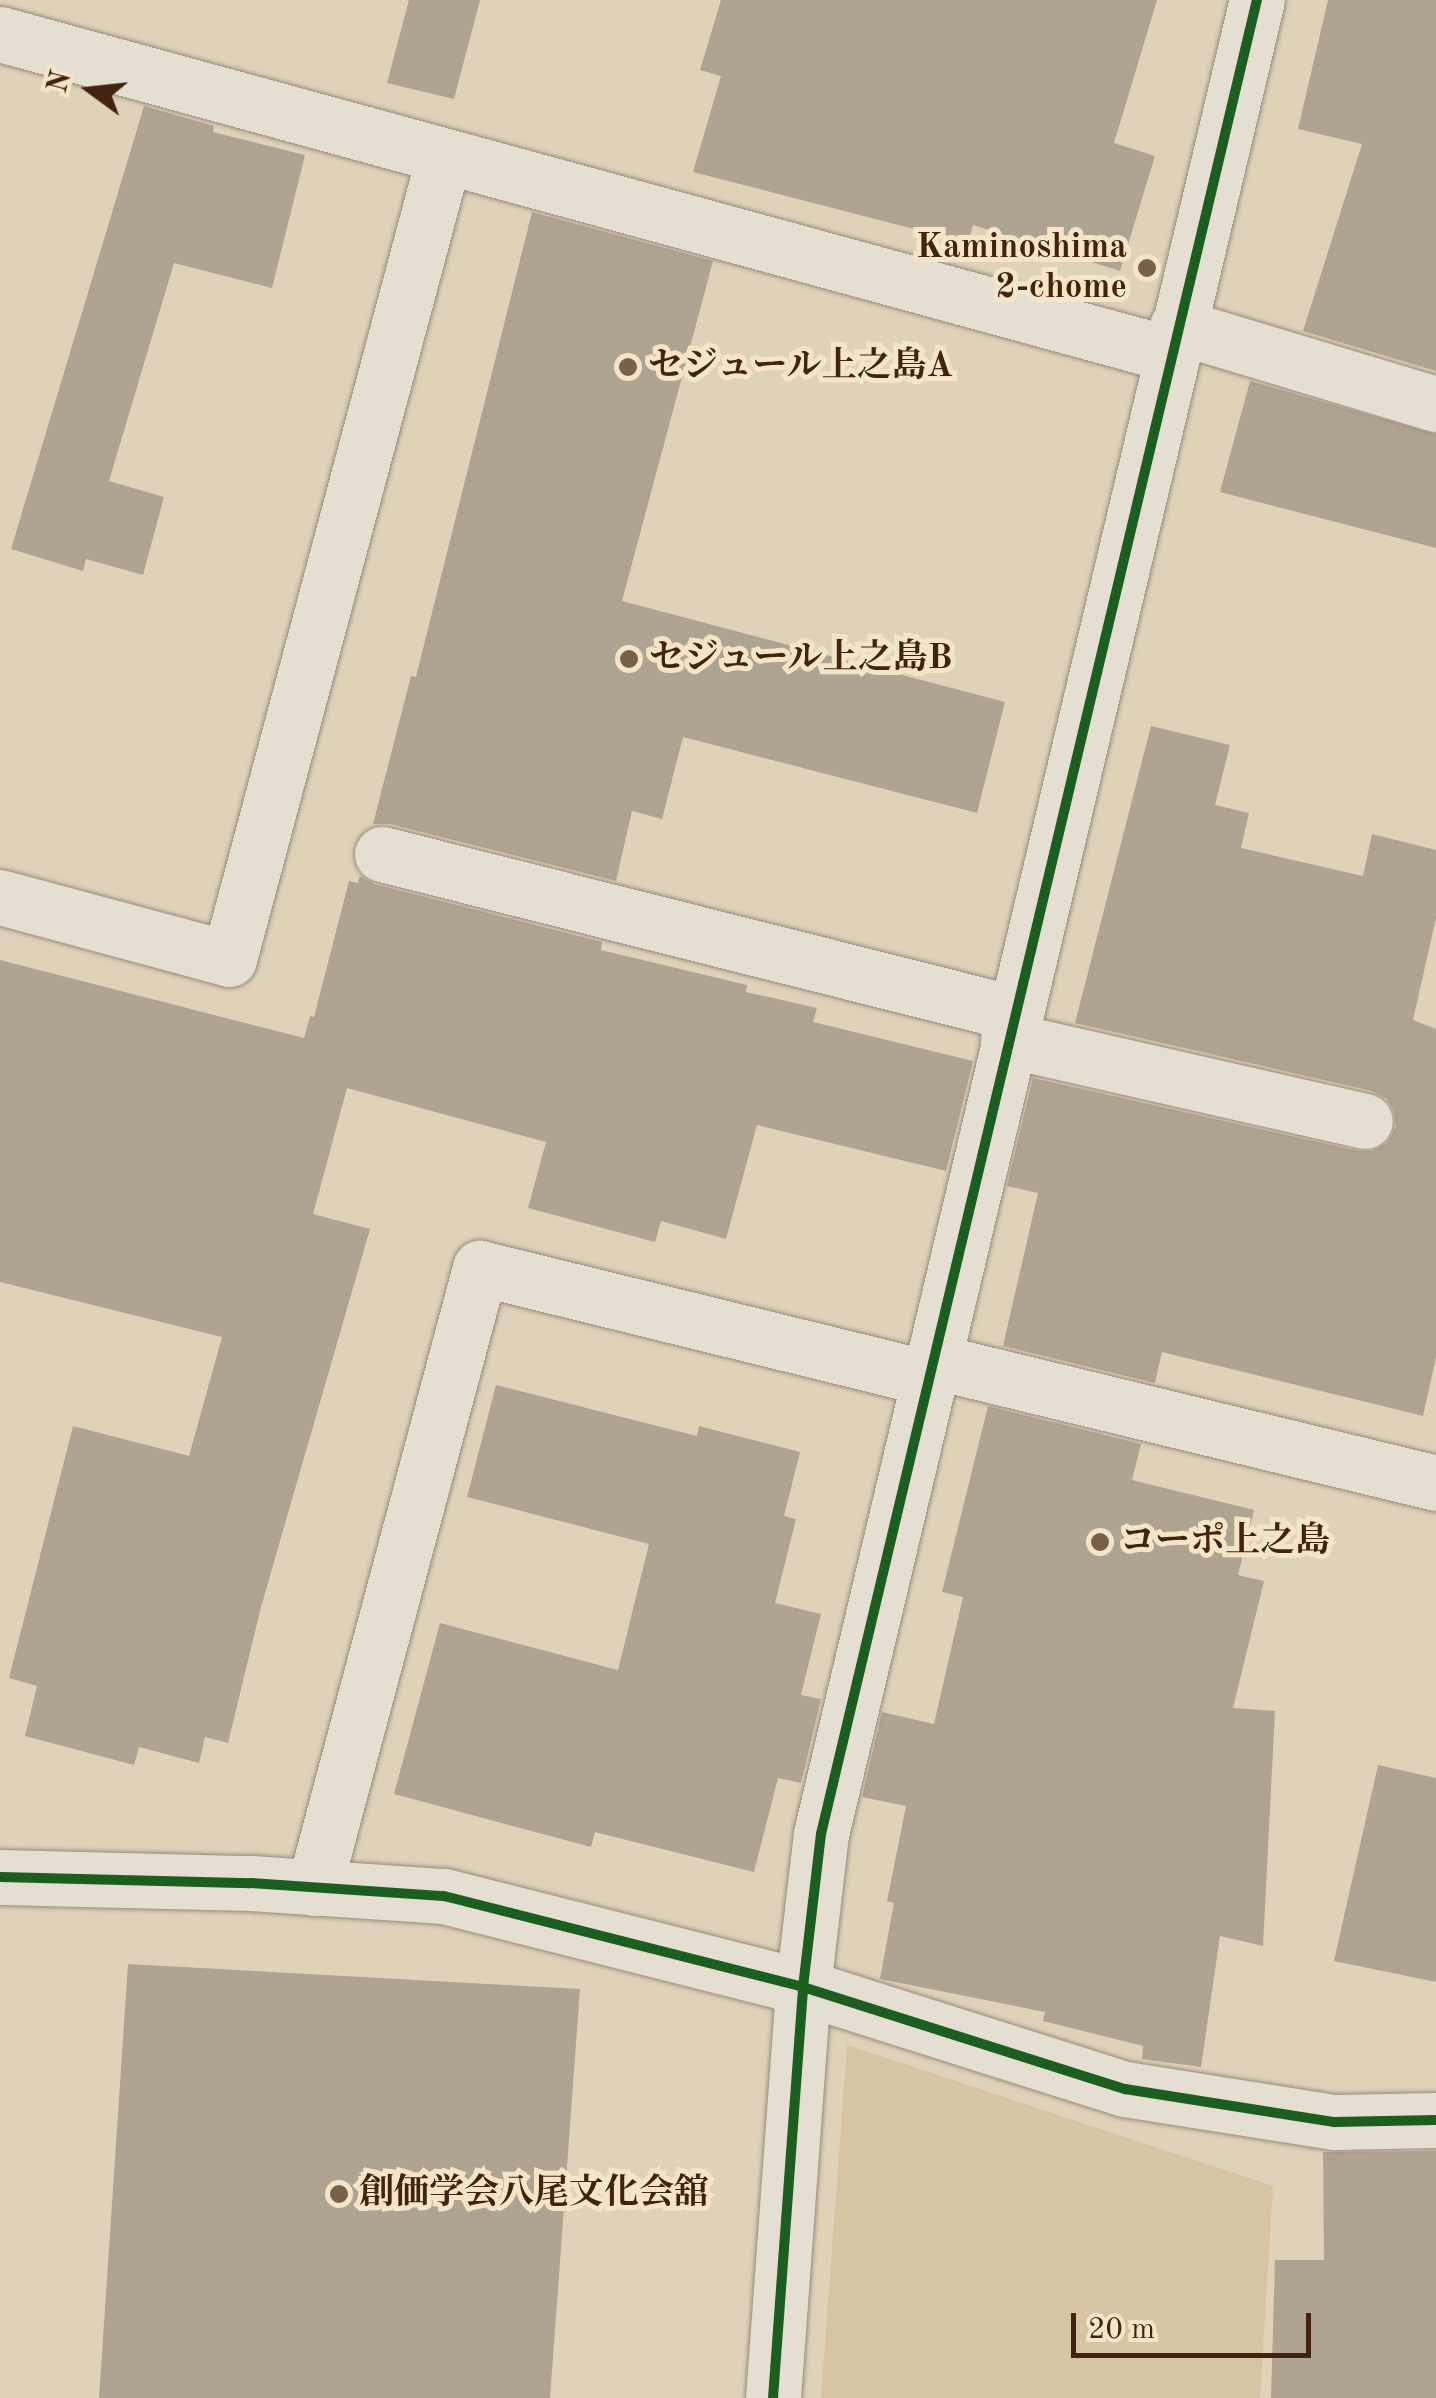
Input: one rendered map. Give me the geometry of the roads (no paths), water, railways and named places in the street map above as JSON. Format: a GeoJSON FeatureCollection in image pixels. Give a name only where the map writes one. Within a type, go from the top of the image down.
{"type":"FeatureCollection","features":[{"type":"Feature","properties":{"kind":"street"},"geometry":{"type":"LineString","coordinates":[[773,2398],[804,1987],[821,1834],[1173,340],[1257,0]]}},
{"type":"Feature","properties":{"kind":"street"},"geometry":{"type":"LineString","coordinates":[[0,34],[444,156],[1436,404]]}},
{"type":"Feature","properties":{"kind":"street"},"geometry":{"type":"LineString","coordinates":[[0,898],[229,959],[444,156]]}},
{"type":"Feature","properties":{"kind":"street"},"geometry":{"type":"LineString","coordinates":[[382,854],[1366,1121]]}},
{"type":"Feature","properties":{"kind":"street"},"geometry":{"type":"LineString","coordinates":[[314,1888],[480,1268],[1436,1484]]}},
{"type":"Feature","properties":{"kind":"street"},"geometry":{"type":"LineString","coordinates":[[0,1878],[444,1896],[804,1987],[1126,2089],[1334,2122],[1436,2120]]}},
{"type":"Feature","properties":{"kind":"place","name":"Kaminoshima 2-chome"},"geometry":{"type":"Point","coordinates":[1147,268]}},
{"type":"Feature","properties":{"kind":"place","name":"セジュール上之島A"},"geometry":{"type":"Point","coordinates":[628,367]}},
{"type":"Feature","properties":{"kind":"place","name":"セジュール上之島B"},"geometry":{"type":"Point","coordinates":[629,659]}},
{"type":"Feature","properties":{"kind":"place","name":"コーポ上之島"},"geometry":{"type":"Point","coordinates":[1100,1542]}},
{"type":"Feature","properties":{"kind":"place","name":"創価学会八尾文化会舘"},"geometry":{"type":"Point","coordinates":[339,2194]}}]}
